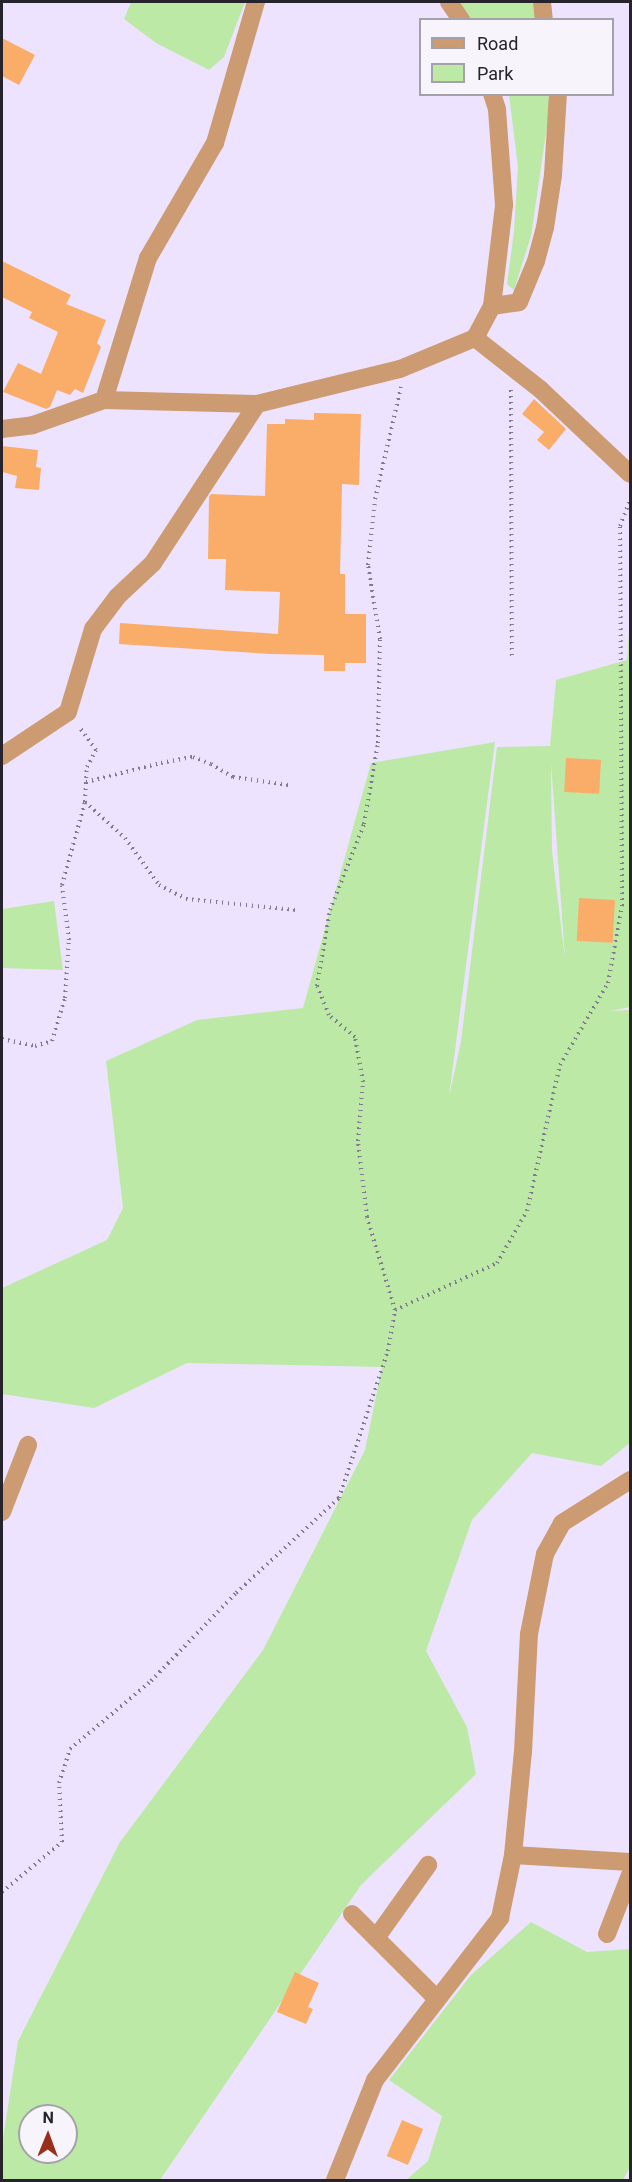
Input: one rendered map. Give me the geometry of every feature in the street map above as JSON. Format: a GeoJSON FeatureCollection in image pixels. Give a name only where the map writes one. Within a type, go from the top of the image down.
{"type":"FeatureCollection","features":[{"type":"Feature","properties":{"kind":"street"},"geometry":{"type":"LineString","coordinates":[[104,400],[148,258],[215,143],[256,2]]}},
{"type":"Feature","properties":{"kind":"street"},"geometry":{"type":"LineString","coordinates":[[449,2],[460,18]]}},
{"type":"Feature","properties":{"kind":"street"},"geometry":{"type":"LineString","coordinates":[[542,2],[544,18]]}},
{"type":"Feature","properties":{"kind":"street"},"geometry":{"type":"LineString","coordinates":[[2,429],[33,425],[104,400],[257,404],[406,366],[475,338],[492,306],[504,205],[497,109],[493,96]]}},
{"type":"Feature","properties":{"kind":"street"},"geometry":{"type":"LineString","coordinates":[[492,306],[519,302],[536,261],[545,228],[553,175],[558,96]]}},
{"type":"Feature","properties":{"kind":"street"},"geometry":{"type":"LineString","coordinates":[[475,338],[511,366],[630,474]]}},
{"type":"Feature","properties":{"kind":"street"},"geometry":{"type":"LineString","coordinates":[[2,756],[68,712],[93,629],[118,596],[153,563],[257,404]]}},
{"type":"Feature","properties":{"kind":"street"},"geometry":{"type":"LineString","coordinates":[[2,1512],[28,1445]]}},
{"type":"Feature","properties":{"kind":"street"},"geometry":{"type":"LineString","coordinates":[[335,2181],[375,2080],[500,1918],[513,1855],[523,1752],[529,1634],[545,1554],[562,1523],[630,1480]]}},
{"type":"Feature","properties":{"kind":"street"},"geometry":{"type":"LineString","coordinates":[[513,1855],[630,1862]]}},
{"type":"Feature","properties":{"kind":"street"},"geometry":{"type":"LineString","coordinates":[[376,1938],[428,1865]]}},
{"type":"Feature","properties":{"kind":"street"},"geometry":{"type":"LineString","coordinates":[[607,1934],[630,1875]]}},
{"type":"Feature","properties":{"kind":"street"},"geometry":{"type":"LineString","coordinates":[[352,1914],[436,1998]]}},
{"type":"Feature","properties":{"kind":"path"},"geometry":{"type":"LineString","coordinates":[[2,1892],[62,1842],[59,1783],[70,1749],[151,1681],[236,1593],[339,1498],[388,1351],[395,1310],[367,1217],[358,1141],[363,1082],[355,1037],[329,1015],[317,986],[330,910],[364,824],[378,743],[380,639],[368,565],[375,499],[406,366]]}},
{"type":"Feature","properties":{"kind":"path"},"geometry":{"type":"LineString","coordinates":[[511,366],[512,660]]}},
{"type":"Feature","properties":{"kind":"path"},"geometry":{"type":"LineString","coordinates":[[395,1310],[497,1263],[527,1211],[561,1065],[608,983],[622,906],[620,526],[630,500]]}},
{"type":"Feature","properties":{"kind":"path"},"geometry":{"type":"LineString","coordinates":[[2,1039],[35,1046],[52,1041],[64,998],[69,940],[62,885],[85,802],[87,767],[96,750],[68,712]]}},
{"type":"Feature","properties":{"kind":"path"},"geometry":{"type":"LineString","coordinates":[[86,782],[161,763],[193,758],[211,764],[233,777],[288,785]]}},
{"type":"Feature","properties":{"kind":"path"},"geometry":{"type":"LineString","coordinates":[[85,802],[125,838],[159,885],[186,899],[297,910]]}},
{"type":"Feature","properties":{"kind":"green space"},"geometry":{"type":"Polygon","coordinates":[[[131,2],[245,2],[224,57],[209,70],[156,43],[124,19],[131,2]]]}},
{"type":"Feature","properties":{"kind":"green space"},"geometry":{"type":"Polygon","coordinates":[[[455,2],[534,2],[537,18],[465,18],[455,2]]]}},
{"type":"Feature","properties":{"kind":"green space"},"geometry":{"type":"Polygon","coordinates":[[[509,96],[548,96],[550,106],[531,236],[514,290],[507,284],[514,231],[518,167],[509,96]]]}},
{"type":"Feature","properties":{"kind":"green space"},"geometry":{"type":"Polygon","coordinates":[[[630,618],[630,1007],[611,1011],[630,1010],[630,1443],[601,1466],[532,1453],[472,1520],[426,1651],[467,1727],[476,1774],[361,1885],[160,2180],[2,2180],[2,2145],[18,2041],[120,1842],[263,1650],[365,1450],[382,1367],[187,1363],[94,1408],[2,1394],[2,1288],[107,1240],[123,1208],[106,1061],[197,1020],[303,1008],[371,763],[495,742],[449,1097],[461,1041],[497,747],[550,746],[556,680],[627,660],[630,618]],[[551,763],[552,851],[565,959],[551,763]]]}},
{"type":"Feature","properties":{"kind":"green space"},"geometry":{"type":"Polygon","coordinates":[[[54,901],[63,970],[2,968],[2,909],[54,901]]]}},
{"type":"Feature","properties":{"kind":"green space"},"geometry":{"type":"Polygon","coordinates":[[[531,1922],[587,1952],[630,1949],[630,2167],[623,2180],[406,2180],[428,2161],[442,2116],[389,2080],[471,1975],[531,1922]]]}},
{"type":"Feature","properties":{"kind":"building"},"geometry":{"type":"Polygon","coordinates":[[[2,38],[35,55],[19,85],[2,76],[2,38]]]}},
{"type":"Feature","properties":{"kind":"building"},"geometry":{"type":"Polygon","coordinates":[[[2,261],[71,295],[66,304],[106,320],[97,343],[101,347],[83,393],[75,389],[70,395],[57,390],[50,407],[46,409],[3,392],[18,363],[41,374],[58,332],[29,318],[32,312],[2,297],[2,261]]]}},
{"type":"Feature","properties":{"kind":"building"},"geometry":{"type":"Polygon","coordinates":[[[534,399],[566,429],[549,450],[537,440],[544,432],[522,414],[534,399]]]}},
{"type":"Feature","properties":{"kind":"building"},"geometry":{"type":"Polygon","coordinates":[[[314,413],[361,414],[359,485],[342,484],[340,574],[345,574],[345,614],[366,614],[366,663],[345,663],[345,671],[324,671],[324,655],[271,654],[119,644],[120,623],[278,634],[280,592],[225,590],[226,559],[208,559],[209,497],[211,494],[265,496],[267,424],[285,424],[285,419],[314,420],[314,413]]]}},
{"type":"Feature","properties":{"kind":"building"},"geometry":{"type":"Polygon","coordinates":[[[2,446],[38,450],[36,467],[41,468],[39,490],[15,488],[17,476],[2,472],[2,446]]]}},
{"type":"Feature","properties":{"kind":"building"},"geometry":{"type":"Polygon","coordinates":[[[566,758],[601,760],[599,794],[564,792],[566,758]]]}},
{"type":"Feature","properties":{"kind":"building"},"geometry":{"type":"Polygon","coordinates":[[[579,898],[615,900],[613,943],[577,941],[579,898]]]}},
{"type":"Feature","properties":{"kind":"building"},"geometry":{"type":"Polygon","coordinates":[[[295,1972],[319,1983],[308,2007],[313,2009],[306,2024],[277,2012],[295,1972]]]}},
{"type":"Feature","properties":{"kind":"building"},"geometry":{"type":"Polygon","coordinates":[[[402,2120],[423,2129],[408,2165],[387,2156],[402,2120]]]}}]}
